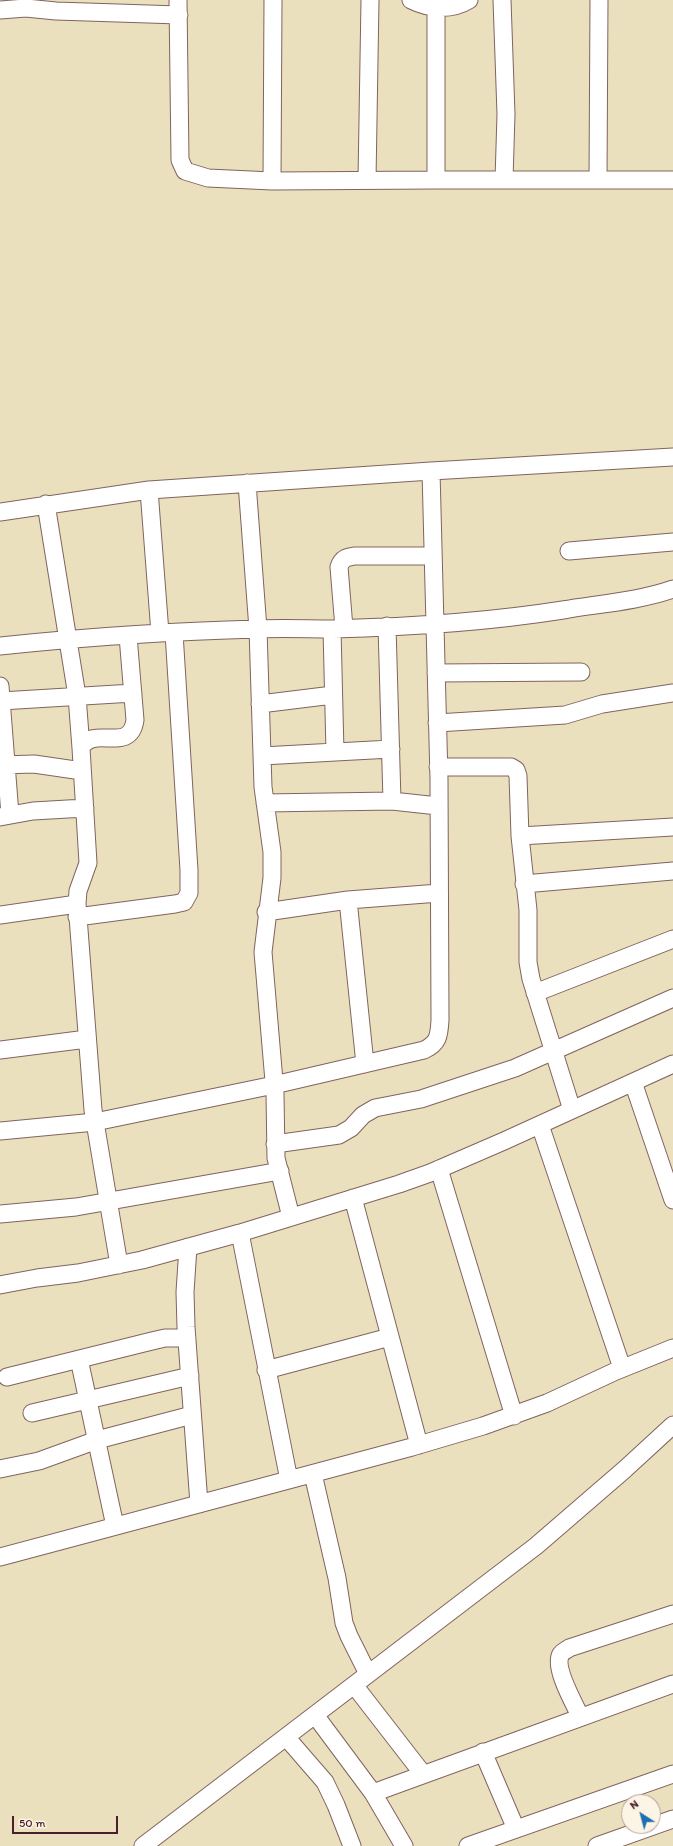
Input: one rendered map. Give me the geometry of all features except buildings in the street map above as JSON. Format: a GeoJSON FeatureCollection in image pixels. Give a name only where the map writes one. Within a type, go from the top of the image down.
{"type":"FeatureCollection","features":[{"type":"Feature","properties":{"kind":"street"},"geometry":{"type":"LineString","coordinates":[[272,181],[273,0]]}},
{"type":"Feature","properties":{"kind":"street"},"geometry":{"type":"LineString","coordinates":[[367,180],[370,0]]}},
{"type":"Feature","properties":{"kind":"street"},"geometry":{"type":"LineString","coordinates":[[411,0],[436,8],[463,3],[469,0]]}},
{"type":"Feature","properties":{"kind":"street"},"geometry":{"type":"LineString","coordinates":[[502,0],[506,114],[504,180]]}},
{"type":"Feature","properties":{"kind":"street"},"geometry":{"type":"LineString","coordinates":[[598,180],[600,66],[599,0]]}},
{"type":"Feature","properties":{"kind":"street"},"geometry":{"type":"LineString","coordinates":[[0,10],[26,8],[56,11],[178,8],[180,160],[185,171],[208,178],[272,181],[673,180]]}},
{"type":"Feature","properties":{"kind":"street"},"geometry":{"type":"LineString","coordinates":[[436,8],[436,180]]}},
{"type":"Feature","properties":{"kind":"street"},"geometry":{"type":"LineString","coordinates":[[0,512],[46,504],[150,490],[431,471],[673,457]]}},
{"type":"Feature","properties":{"kind":"street"},"geometry":{"type":"LineString","coordinates":[[0,1131],[95,1122],[274,1085],[424,1050],[432,1047],[439,1037],[438,767],[431,471]]}},
{"type":"Feature","properties":{"kind":"street"},"geometry":{"type":"LineString","coordinates":[[247,483],[258,629],[265,803],[272,852],[272,878],[266,912],[263,952],[274,1085],[276,1144],[280,1171],[291,1217]]}},
{"type":"Feature","properties":{"kind":"street"},"geometry":{"type":"LineString","coordinates":[[0,915],[175,904],[184,902],[189,893],[189,870],[167,633],[150,490]]}},
{"type":"Feature","properties":{"kind":"street"},"geometry":{"type":"LineString","coordinates":[[46,504],[76,696],[88,864],[78,891],[77,910],[95,1122],[119,1265]]}},
{"type":"Feature","properties":{"kind":"street"},"geometry":{"type":"LineString","coordinates":[[569,551],[673,542]]}},
{"type":"Feature","properties":{"kind":"street"},"geometry":{"type":"LineString","coordinates":[[335,752],[333,695],[338,629],[339,567],[341,561],[355,556],[433,556]]}},
{"type":"Feature","properties":{"kind":"street"},"geometry":{"type":"LineString","coordinates":[[0,646],[68,639],[167,633],[258,629],[338,629],[435,624],[538,614],[640,597],[673,589]]}},
{"type":"Feature","properties":{"kind":"street"},"geometry":{"type":"LineString","coordinates":[[387,626],[392,801]]}},
{"type":"Feature","properties":{"kind":"street"},"geometry":{"type":"LineString","coordinates":[[80,748],[84,742],[91,739],[120,738],[131,733],[134,728],[135,720],[128,636]]}},
{"type":"Feature","properties":{"kind":"street"},"geometry":{"type":"LineString","coordinates":[[436,673],[581,672]]}},
{"type":"Feature","properties":{"kind":"street"},"geometry":{"type":"LineString","coordinates":[[85,808],[47,810],[5,816],[1,693],[76,696],[133,692]]}},
{"type":"Feature","properties":{"kind":"street"},"geometry":{"type":"LineString","coordinates":[[437,723],[565,715],[602,704],[673,694]]}},
{"type":"Feature","properties":{"kind":"street"},"geometry":{"type":"LineString","coordinates":[[260,704],[333,695]]}},
{"type":"Feature","properties":{"kind":"street"},"geometry":{"type":"LineString","coordinates":[[262,756],[391,749]]}},
{"type":"Feature","properties":{"kind":"street"},"geometry":{"type":"LineString","coordinates":[[3,765],[34,764],[82,771]]}},
{"type":"Feature","properties":{"kind":"street"},"geometry":{"type":"LineString","coordinates":[[438,767],[501,767],[516,770],[519,784],[520,836],[528,920],[528,962],[535,993],[572,1110]]}},
{"type":"Feature","properties":{"kind":"street"},"geometry":{"type":"LineString","coordinates":[[265,803],[392,801],[438,806]]}},
{"type":"Feature","properties":{"kind":"street"},"geometry":{"type":"LineString","coordinates":[[520,836],[673,827]]}},
{"type":"Feature","properties":{"kind":"street"},"geometry":{"type":"LineString","coordinates":[[524,884],[673,871]]}},
{"type":"Feature","properties":{"kind":"street"},"geometry":{"type":"LineString","coordinates":[[266,912],[348,900],[439,893]]}},
{"type":"Feature","properties":{"kind":"street"},"geometry":{"type":"LineString","coordinates":[[348,900],[365,1064]]}},
{"type":"Feature","properties":{"kind":"street"},"geometry":{"type":"LineString","coordinates":[[535,993],[673,939]]}},
{"type":"Feature","properties":{"kind":"street"},"geometry":{"type":"LineString","coordinates":[[276,1144],[339,1135],[352,1128],[363,1115],[375,1108],[421,1099],[515,1068],[673,998]]}},
{"type":"Feature","properties":{"kind":"street"},"geometry":{"type":"LineString","coordinates":[[0,1050],[87,1039]]}},
{"type":"Feature","properties":{"kind":"street"},"geometry":{"type":"LineString","coordinates":[[0,1285],[37,1278],[78,1274],[119,1265],[240,1233],[399,1184],[439,1169],[540,1125],[673,1064]]}},
{"type":"Feature","properties":{"kind":"street"},"geometry":{"type":"LineString","coordinates":[[632,1082],[673,1200]]}},
{"type":"Feature","properties":{"kind":"street"},"geometry":{"type":"LineString","coordinates":[[540,1125],[622,1368]]}},
{"type":"Feature","properties":{"kind":"street"},"geometry":{"type":"LineString","coordinates":[[439,1169],[514,1416]]}},
{"type":"Feature","properties":{"kind":"street"},"geometry":{"type":"LineString","coordinates":[[0,1214],[54,1210],[108,1202],[280,1171]]}},
{"type":"Feature","properties":{"kind":"street"},"geometry":{"type":"LineString","coordinates":[[353,1198],[419,1445]]}},
{"type":"Feature","properties":{"kind":"street"},"geometry":{"type":"LineString","coordinates":[[240,1233],[289,1480]]}},
{"type":"Feature","properties":{"kind":"street"},"geometry":{"type":"LineString","coordinates":[[188,1247],[185,1292],[199,1504]]}},
{"type":"Feature","properties":{"kind":"street"},"geometry":{"type":"LineString","coordinates":[[7,1377],[165,1338],[187,1338]]}},
{"type":"Feature","properties":{"kind":"street"},"geometry":{"type":"LineString","coordinates":[[266,1370],[390,1338]]}},
{"type":"Feature","properties":{"kind":"street"},"geometry":{"type":"LineString","coordinates":[[0,1556],[313,1474],[419,1445],[514,1416],[622,1368],[673,1348]]}},
{"type":"Feature","properties":{"kind":"street"},"geometry":{"type":"LineString","coordinates":[[79,1359],[115,1526]]}},
{"type":"Feature","properties":{"kind":"street"},"geometry":{"type":"LineString","coordinates":[[32,1413],[190,1376]]}},
{"type":"Feature","properties":{"kind":"street"},"geometry":{"type":"LineString","coordinates":[[0,1469],[39,1461],[97,1440],[192,1415]]}},
{"type":"Feature","properties":{"kind":"street"},"geometry":{"type":"LineString","coordinates":[[143,1846],[536,1546],[624,1470],[673,1424]]}},
{"type":"Feature","properties":{"kind":"street"},"geometry":{"type":"LineString","coordinates":[[313,1474],[337,1578],[344,1622],[349,1636],[368,1674]]}},
{"type":"Feature","properties":{"kind":"street"},"geometry":{"type":"LineString","coordinates":[[580,1716],[560,1670],[559,1660],[562,1653],[569,1648],[673,1614]]}},
{"type":"Feature","properties":{"kind":"street"},"geometry":{"type":"LineString","coordinates":[[373,1793],[580,1716],[673,1684]]}},
{"type":"Feature","properties":{"kind":"street"},"geometry":{"type":"LineString","coordinates":[[354,1685],[423,1774]]}},
{"type":"Feature","properties":{"kind":"street"},"geometry":{"type":"LineString","coordinates":[[314,1715],[373,1793],[404,1846]]}},
{"type":"Feature","properties":{"kind":"street"},"geometry":{"type":"LineString","coordinates":[[286,1737],[325,1782],[352,1846]]}},
{"type":"Feature","properties":{"kind":"street"},"geometry":{"type":"LineString","coordinates":[[483,1752],[516,1829]]}},
{"type":"Feature","properties":{"kind":"street"},"geometry":{"type":"LineString","coordinates":[[468,1846],[673,1774]]}},
{"type":"Feature","properties":{"kind":"street"},"geometry":{"type":"LineString","coordinates":[[597,1846],[673,1819]]}}]}
